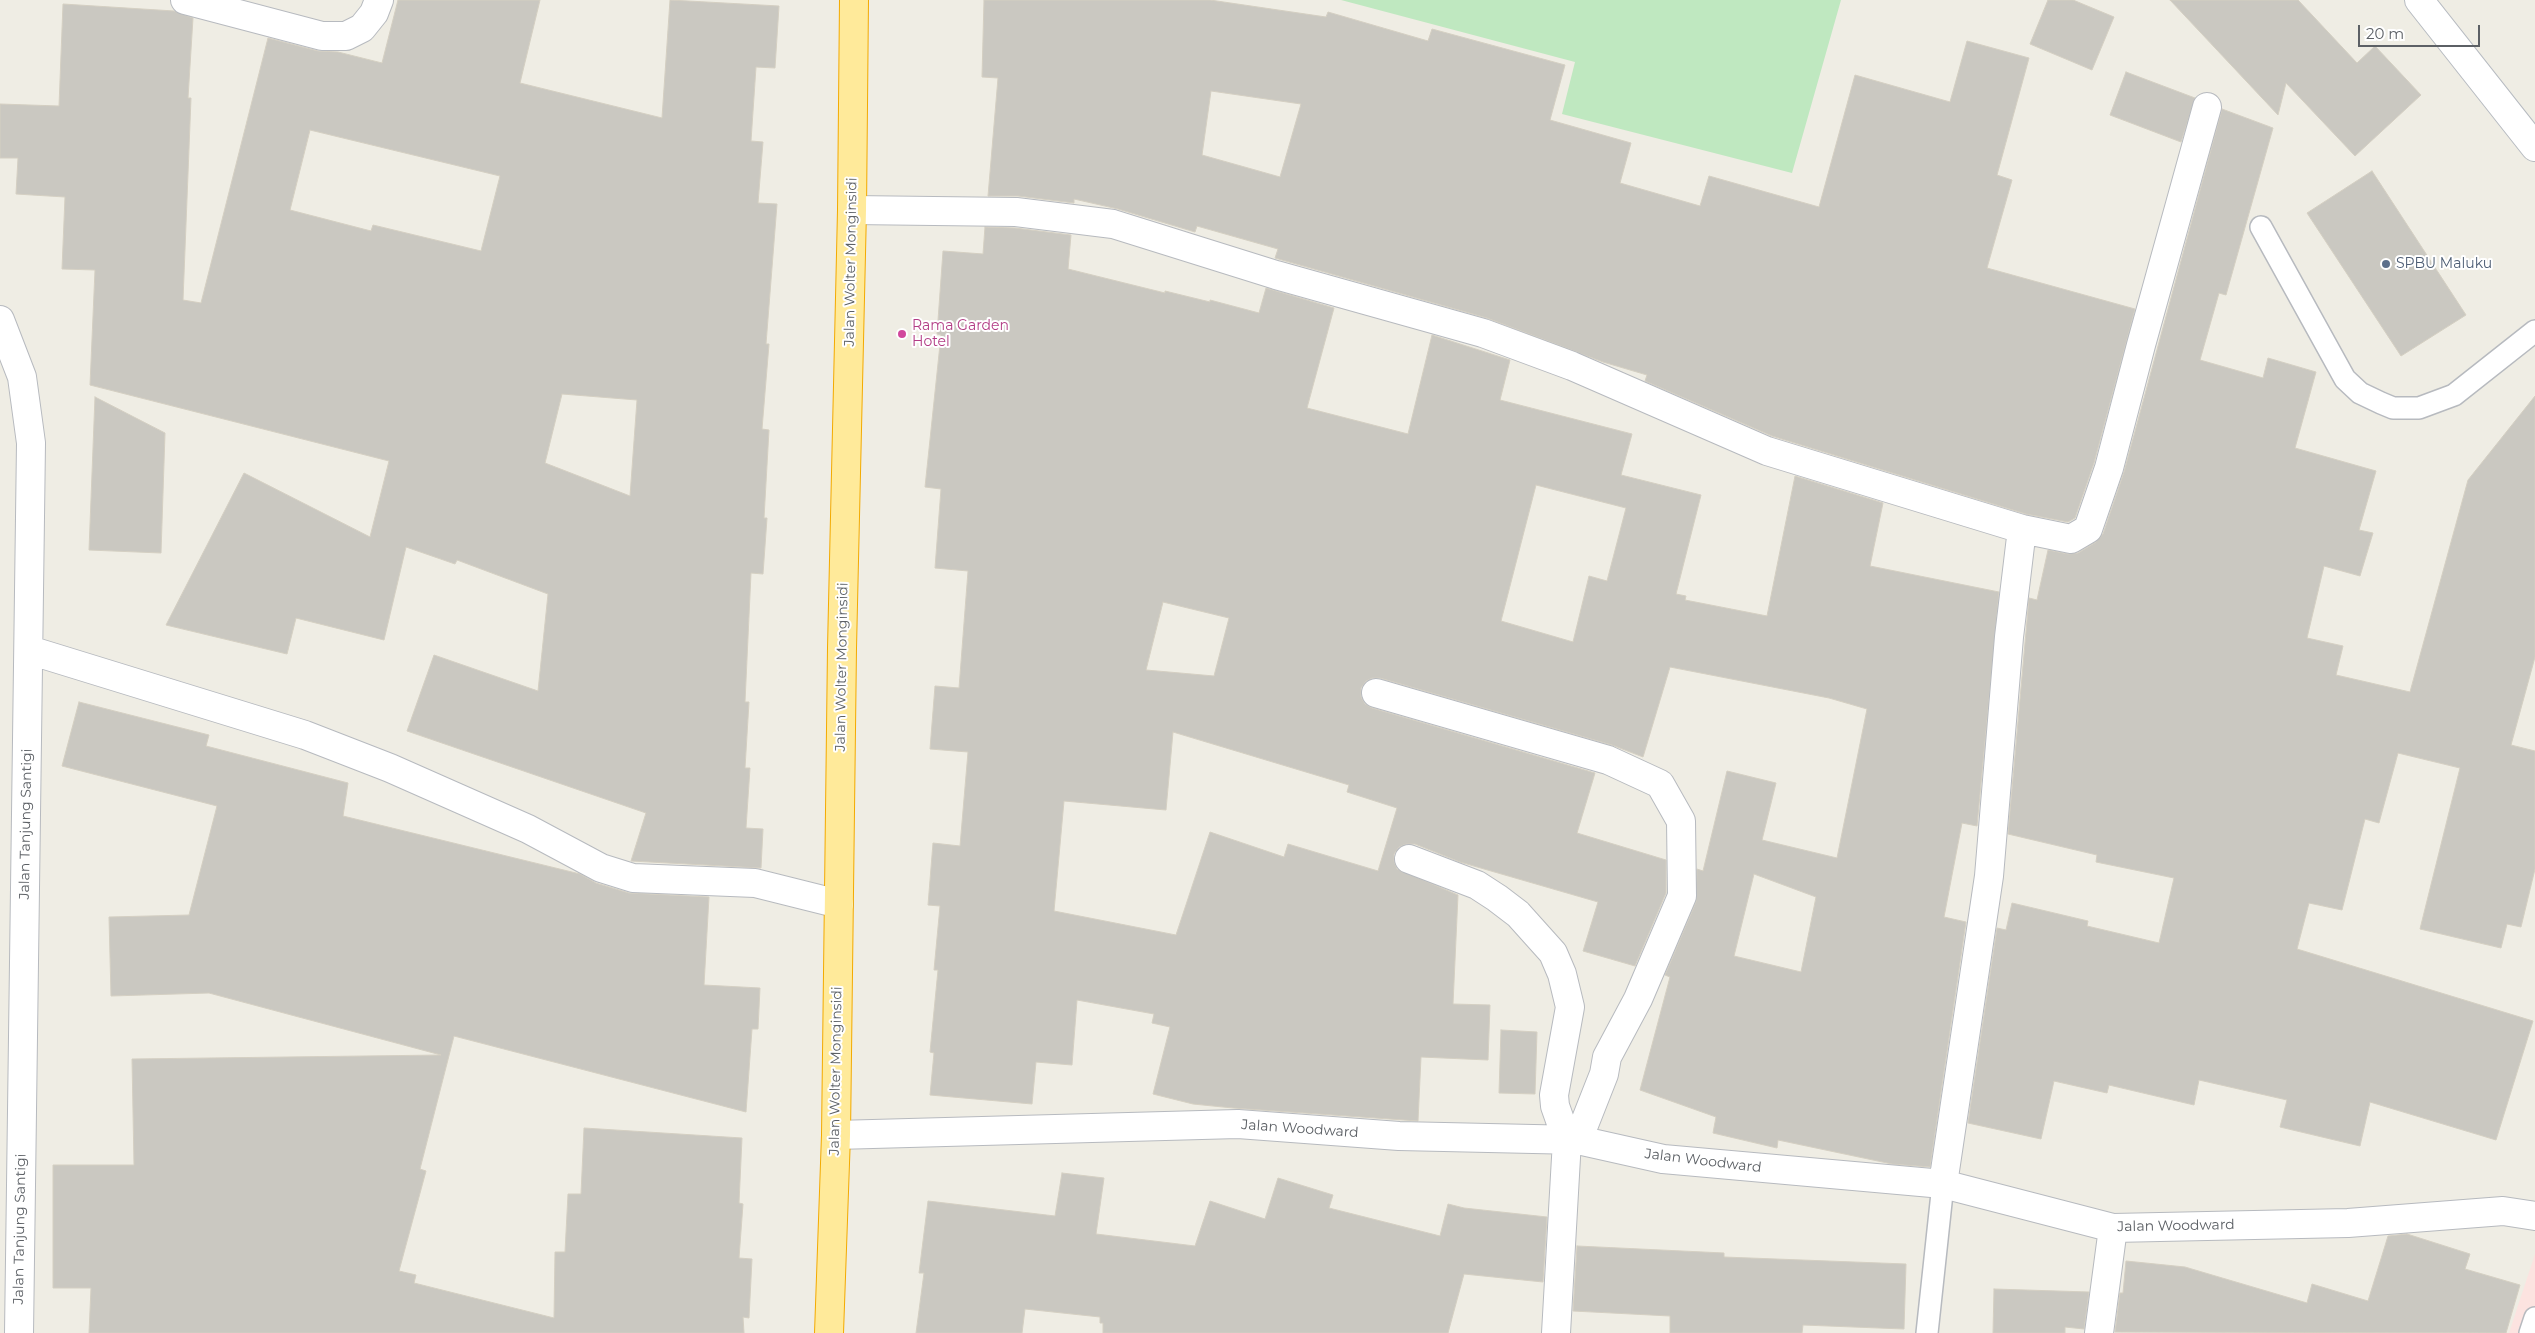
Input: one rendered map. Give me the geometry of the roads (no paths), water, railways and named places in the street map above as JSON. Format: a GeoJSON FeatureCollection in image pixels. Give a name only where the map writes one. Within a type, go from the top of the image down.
{"type":"FeatureCollection","features":[{"type":"Feature","properties":{"kind":"highway","name":"Jalan Wolter Monginsidi"},"geometry":{"type":"LineString","coordinates":[[829,1333],[836,1136],[854,0]]}},
{"type":"Feature","properties":{"kind":"street"},"geometry":{"type":"LineString","coordinates":[[185,0],[322,36],[346,36],[362,28],[374,13],[379,0]]}},
{"type":"Feature","properties":{"kind":"street"},"geometry":{"type":"LineString","coordinates":[[2419,0],[2535,147]]}},
{"type":"Feature","properties":{"kind":"street"},"geometry":{"type":"LineString","coordinates":[[852,210],[1016,212],[1113,224],[1276,276],[1483,333],[1580,369],[1766,451],[2022,529],[2071,539],[2088,529],[2110,468],[2141,344],[2207,107]]}},
{"type":"Feature","properties":{"kind":"street","name":"Jalan Tanjung Santigi"},"geometry":{"type":"LineString","coordinates":[[0,320],[22,377],[31,443],[19,1333]]}},
{"type":"Feature","properties":{"kind":"street"},"geometry":{"type":"LineString","coordinates":[[1943,1184],[1989,876],[2009,638],[2022,529]]}},
{"type":"Feature","properties":{"kind":"street"},"geometry":{"type":"LineString","coordinates":[[29,650],[305,735],[390,768],[519,825],[601,868],[633,878],[755,883],[839,904]]}},
{"type":"Feature","properties":{"kind":"street"},"geometry":{"type":"LineString","coordinates":[[1376,693],[1608,760],[1660,784],[1681,821],[1682,896],[1638,999],[1607,1057],[1604,1074],[1572,1140],[1556,1333]]}},
{"type":"Feature","properties":{"kind":"street"},"geometry":{"type":"LineString","coordinates":[[1409,859],[1484,889],[1518,914],[1553,953],[1562,974],[1570,1007],[1554,1095],[1554,1106],[1572,1140]]}},
{"type":"Feature","properties":{"kind":"street","name":"Jalan Woodward"},"geometry":{"type":"LineString","coordinates":[[836,1136],[1238,1124],[1399,1136],[1572,1140],[1663,1159],[1943,1184],[2113,1228],[2348,1223],[2503,1211],[2535,1216]]}},
{"type":"Feature","properties":{"kind":"street"},"geometry":{"type":"LineString","coordinates":[[2099,1333],[2113,1228]]}},
{"type":"Feature","properties":{"kind":"lane"},"geometry":{"type":"LineString","coordinates":[[2261,227],[2345,379],[2360,393],[2393,408],[2419,408],[2454,395],[2535,330]]}},
{"type":"Feature","properties":{"kind":"lane"},"geometry":{"type":"LineString","coordinates":[[1927,1333],[1943,1184]]}},
{"type":"Feature","properties":{"kind":"lane"},"geometry":{"type":"LineString","coordinates":[[2530,1333],[2535,1318]]}},
{"type":"Feature","properties":{"kind":"place","name":"SPBU Maluku"},"geometry":{"type":"Point","coordinates":[2386,264]}},
{"type":"Feature","properties":{"kind":"place","name":"Rama Garden Hotel"},"geometry":{"type":"Point","coordinates":[902,334]}}]}
